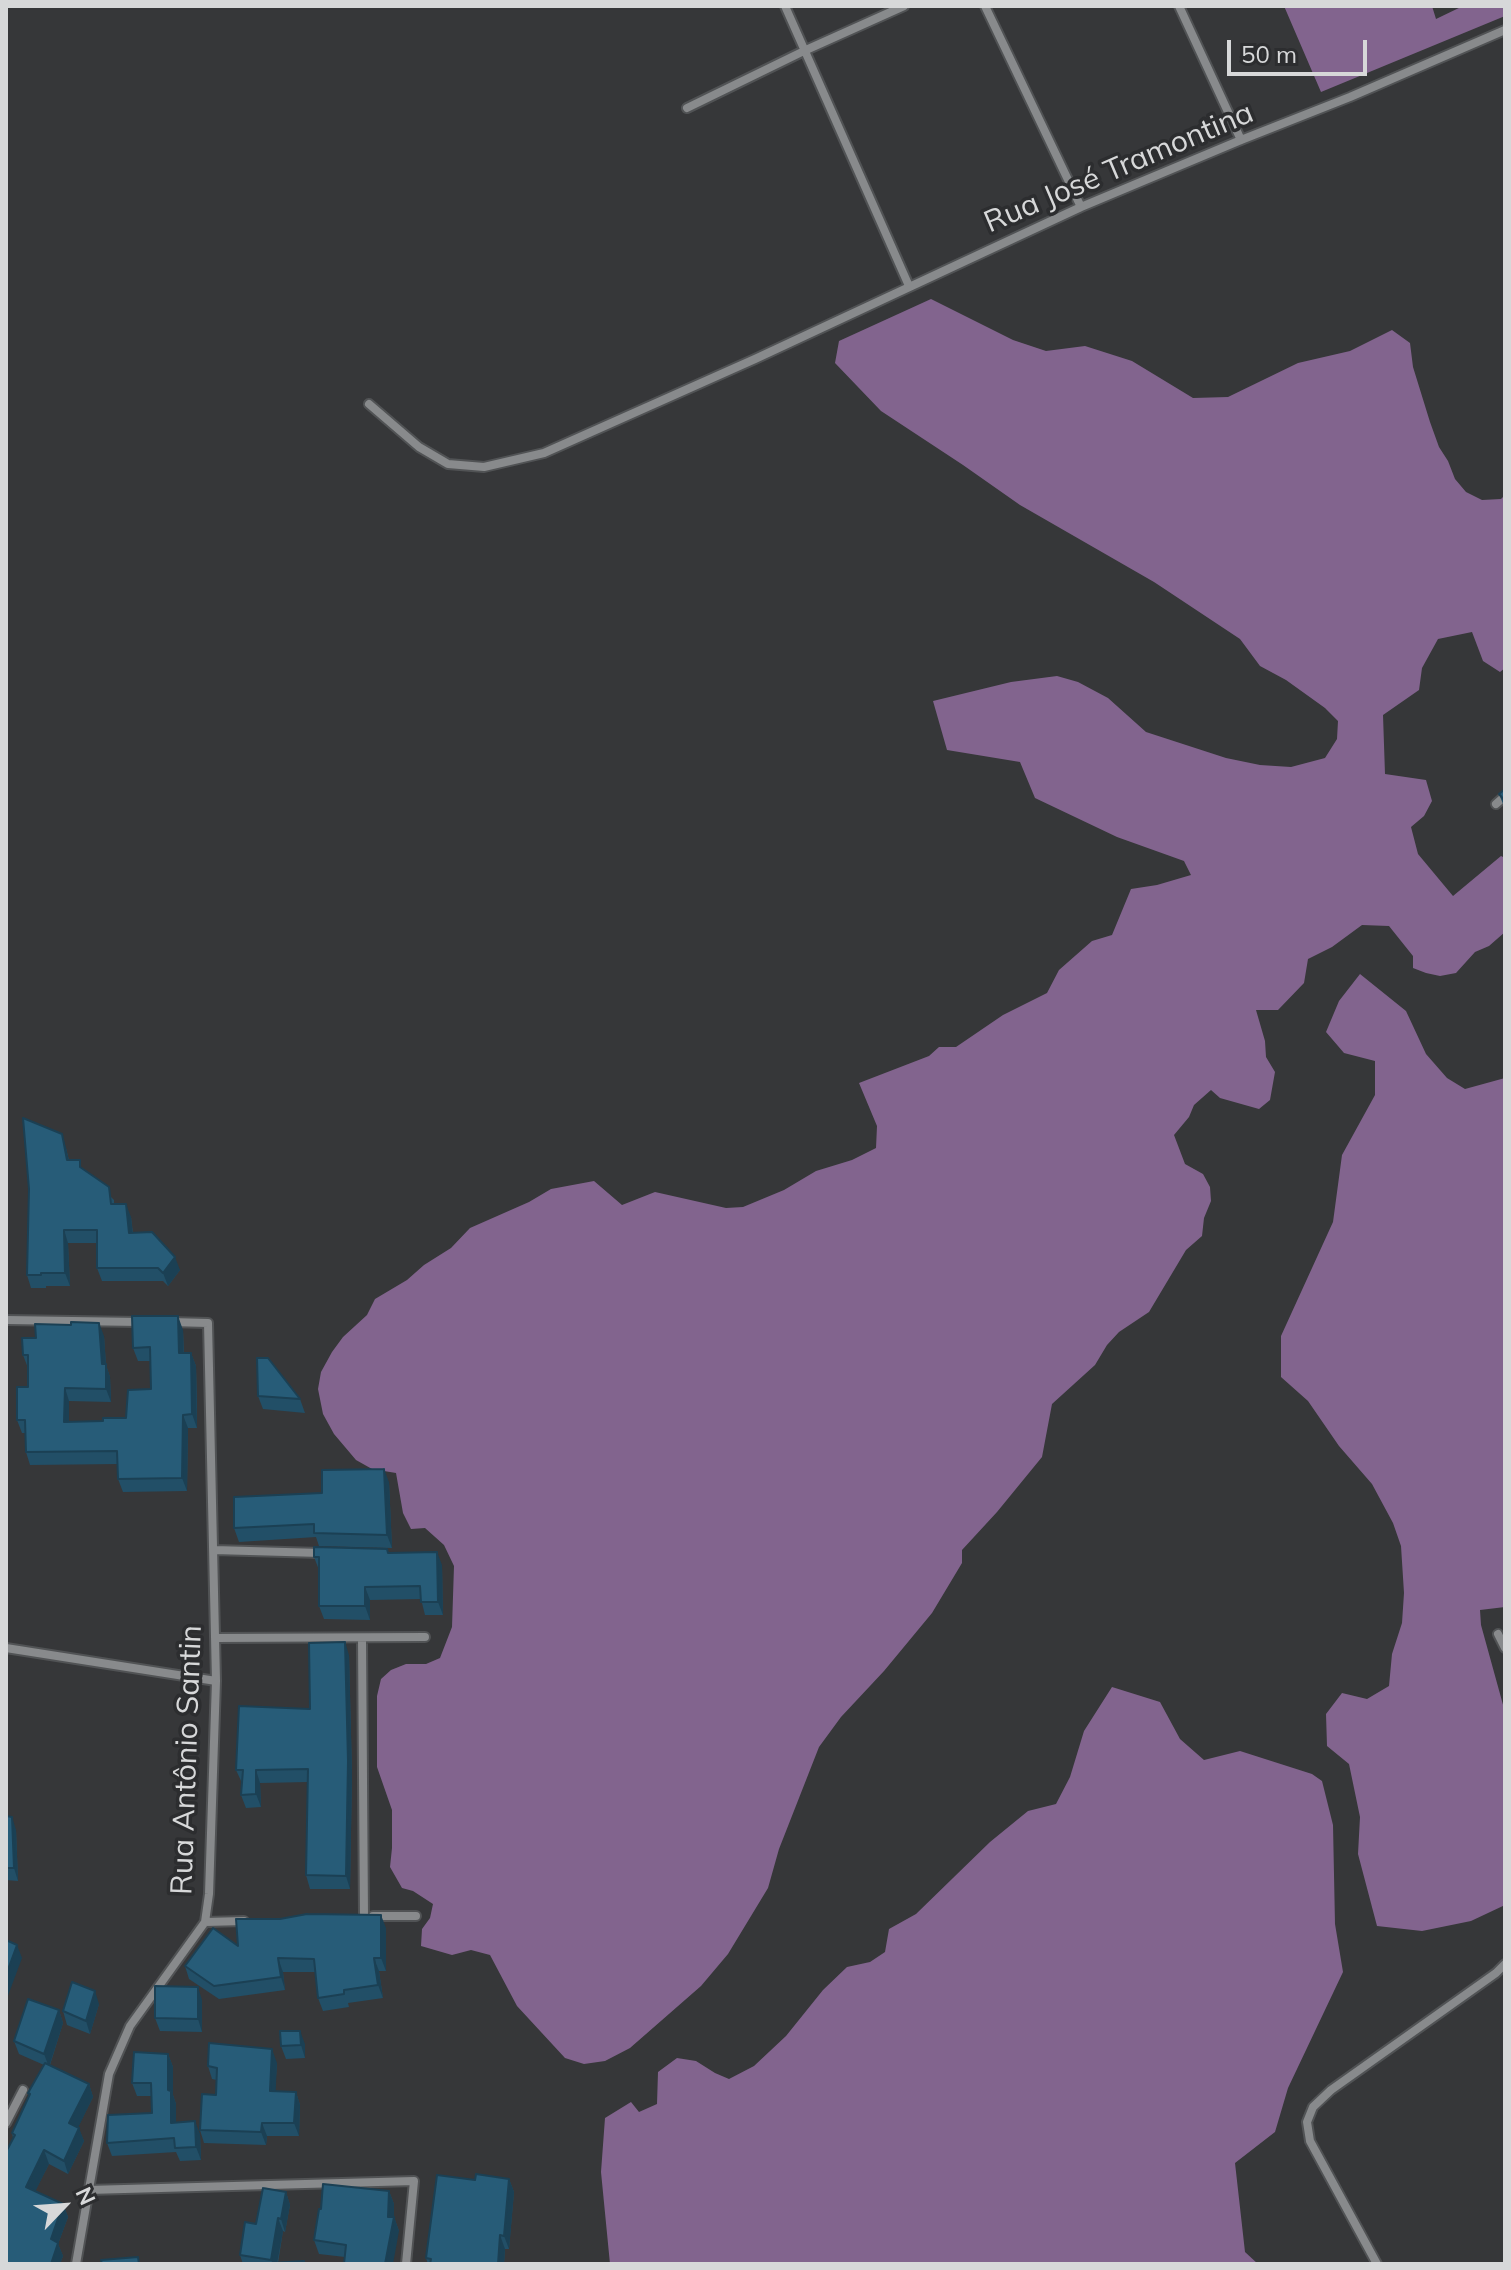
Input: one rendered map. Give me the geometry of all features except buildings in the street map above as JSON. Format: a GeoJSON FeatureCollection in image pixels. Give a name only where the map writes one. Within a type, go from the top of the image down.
{"type":"FeatureCollection","features":[{"type":"Feature","properties":{"kind":"street"},"geometry":{"type":"LineString","coordinates":[[785,6],[909,286]]}},
{"type":"Feature","properties":{"kind":"street"},"geometry":{"type":"LineString","coordinates":[[687,108],[904,6]]}},
{"type":"Feature","properties":{"kind":"street"},"geometry":{"type":"LineString","coordinates":[[985,6],[1081,207]]}},
{"type":"Feature","properties":{"kind":"street"},"geometry":{"type":"LineString","coordinates":[[1179,6],[1241,140]]}},
{"type":"Feature","properties":{"kind":"street","name":"Rua José Tramontina"},"geometry":{"type":"LineString","coordinates":[[369,404],[419,447],[448,464],[484,467],[544,453],[755,359],[1081,207],[1505,30]]}},
{"type":"Feature","properties":{"kind":"street"},"geometry":{"type":"LineString","coordinates":[[1496,804],[1505,796]]}},
{"type":"Feature","properties":{"kind":"street"},"geometry":{"type":"LineString","coordinates":[[6,1320],[146,1322]]}},
{"type":"Feature","properties":{"kind":"street","name":"Rua Antônio Santin"},"geometry":{"type":"LineString","coordinates":[[76,2264],[109,2074],[130,2026],[205,1922],[209,1894],[216,1638],[208,1323],[161,1322]]}},
{"type":"Feature","properties":{"kind":"street"},"geometry":{"type":"LineString","coordinates":[[214,1550],[339,1553]]}},
{"type":"Feature","properties":{"kind":"street"},"geometry":{"type":"LineString","coordinates":[[1498,1634],[1505,1648]]}},
{"type":"Feature","properties":{"kind":"street"},"geometry":{"type":"LineString","coordinates":[[216,1638],[425,1637]]}},
{"type":"Feature","properties":{"kind":"street"},"geometry":{"type":"LineString","coordinates":[[362,1639],[364,1917]]}},
{"type":"Feature","properties":{"kind":"street"},"geometry":{"type":"LineString","coordinates":[[6,1648],[216,1681]]}},
{"type":"Feature","properties":{"kind":"street"},"geometry":{"type":"LineString","coordinates":[[348,1917],[416,1916]]}},
{"type":"Feature","properties":{"kind":"street"},"geometry":{"type":"LineString","coordinates":[[205,1922],[252,1920]]}},
{"type":"Feature","properties":{"kind":"street"},"geometry":{"type":"LineString","coordinates":[[1377,2264],[1310,2141],[1307,2122],[1313,2107],[1331,2090],[1505,1964]]}},
{"type":"Feature","properties":{"kind":"street"},"geometry":{"type":"LineString","coordinates":[[6,2123],[23,2090]]}},
{"type":"Feature","properties":{"kind":"street"},"geometry":{"type":"LineString","coordinates":[[88,2190],[414,2181],[406,2264]]}},
{"type":"Feature","properties":{"kind":"shaded area"},"geometry":{"type":"Polygon","coordinates":[[[1284,6],[1432,6],[1436,19],[1463,6],[1505,6],[1505,16],[1321,92],[1284,6]]]}},
{"type":"Feature","properties":{"kind":"shaded area"},"geometry":{"type":"Polygon","coordinates":[[[931,299],[1013,340],[1046,351],[1085,346],[1132,361],[1193,398],[1228,397],[1298,363],[1350,351],[1392,330],[1410,343],[1413,367],[1430,422],[1455,479],[1466,492],[1482,500],[1501,499],[1505,495],[1505,668],[1500,672],[1483,661],[1472,632],[1438,639],[1422,668],[1419,690],[1383,715],[1385,774],[1426,780],[1432,801],[1424,816],[1411,827],[1418,854],[1453,896],[1501,856],[1505,858],[1505,932],[1489,946],[1475,952],[1456,973],[1440,976],[1413,968],[1413,956],[1389,926],[1362,925],[1332,947],[1308,959],[1304,983],[1278,1010],[1256,1010],[1266,1057],[1275,1072],[1270,1100],[1259,1109],[1220,1098],[1211,1090],[1194,1105],[1189,1117],[1174,1135],[1185,1164],[1203,1174],[1210,1187],[1211,1201],[1204,1218],[1202,1236],[1186,1250],[1149,1312],[1119,1332],[1095,1365],[1052,1404],[1042,1457],[962,1550],[962,1563],[932,1613],[841,1717],[819,1747],[779,1849],[768,1888],[728,1954],[701,1986],[630,2048],[605,2061],[584,2064],[565,2058],[517,2006],[490,1955],[471,1950],[452,1955],[421,1946],[422,1929],[430,1918],[433,1904],[402,1888],[390,1867],[392,1810],[377,1767],[377,1696],[381,1679],[391,1670],[406,1664],[426,1664],[440,1658],[452,1627],[454,1566],[444,1545],[425,1528],[411,1529],[403,1513],[396,1473],[372,1469],[356,1460],[334,1434],[323,1414],[318,1389],[321,1372],[332,1352],[367,1315],[375,1299],[451,1248],[470,1228],[551,1189],[594,1181],[622,1205],[655,1192],[726,1208],[743,1207],[784,1190],[816,1171],[852,1160],[876,1148],[877,1126],[859,1083],[929,1056],[939,1047],[956,1047],[1003,1015],[1047,993],[1059,970],[1092,941],[1112,935],[1131,889],[1191,875],[1184,861],[1117,837],[1035,798],[1020,762],[947,750],[933,701],[1011,682],[1057,676],[1078,682],[1108,698],[1146,732],[1226,758],[1291,767],[1325,758],[1337,739],[1338,721],[1286,680],[1260,666],[1240,639],[1154,582],[1020,505],[881,411],[835,363],[839,341],[931,299]]]}},
{"type":"Feature","properties":{"kind":"shaded area"},"geometry":{"type":"Polygon","coordinates":[[[1360,974],[1406,1011],[1426,1054],[1447,1078],[1465,1089],[1505,1078],[1505,1607],[1480,1610],[1481,1625],[1505,1712],[1505,1905],[1471,1921],[1422,1931],[1377,1926],[1358,1854],[1360,1817],[1349,1764],[1327,1746],[1326,1714],[1342,1693],[1367,1699],[1389,1686],[1392,1654],[1402,1623],[1401,1546],[1393,1523],[1372,1484],[1339,1446],[1308,1401],[1281,1377],[1281,1336],[1333,1222],[1342,1155],[1375,1095],[1375,1061],[1344,1053],[1326,1032],[1339,1001],[1360,974]]]}},
{"type":"Feature","properties":{"kind":"shaded area"},"geometry":{"type":"Polygon","coordinates":[[[1112,1687],[1160,1702],[1180,1739],[1204,1760],[1240,1751],[1312,1774],[1322,1781],[1333,1825],[1335,1924],[1343,1972],[1288,2088],[1275,2132],[1235,2163],[1245,2252],[1258,2264],[610,2264],[601,2172],[605,2118],[631,2102],[639,2112],[657,2104],[658,2072],[677,2058],[696,2061],[729,2079],[754,2066],[786,2036],[823,1990],[847,1967],[870,1962],[885,1952],[889,1929],[916,1914],[990,1842],[1028,1811],[1056,1804],[1070,1777],[1084,1731],[1112,1687]]]}}]}
